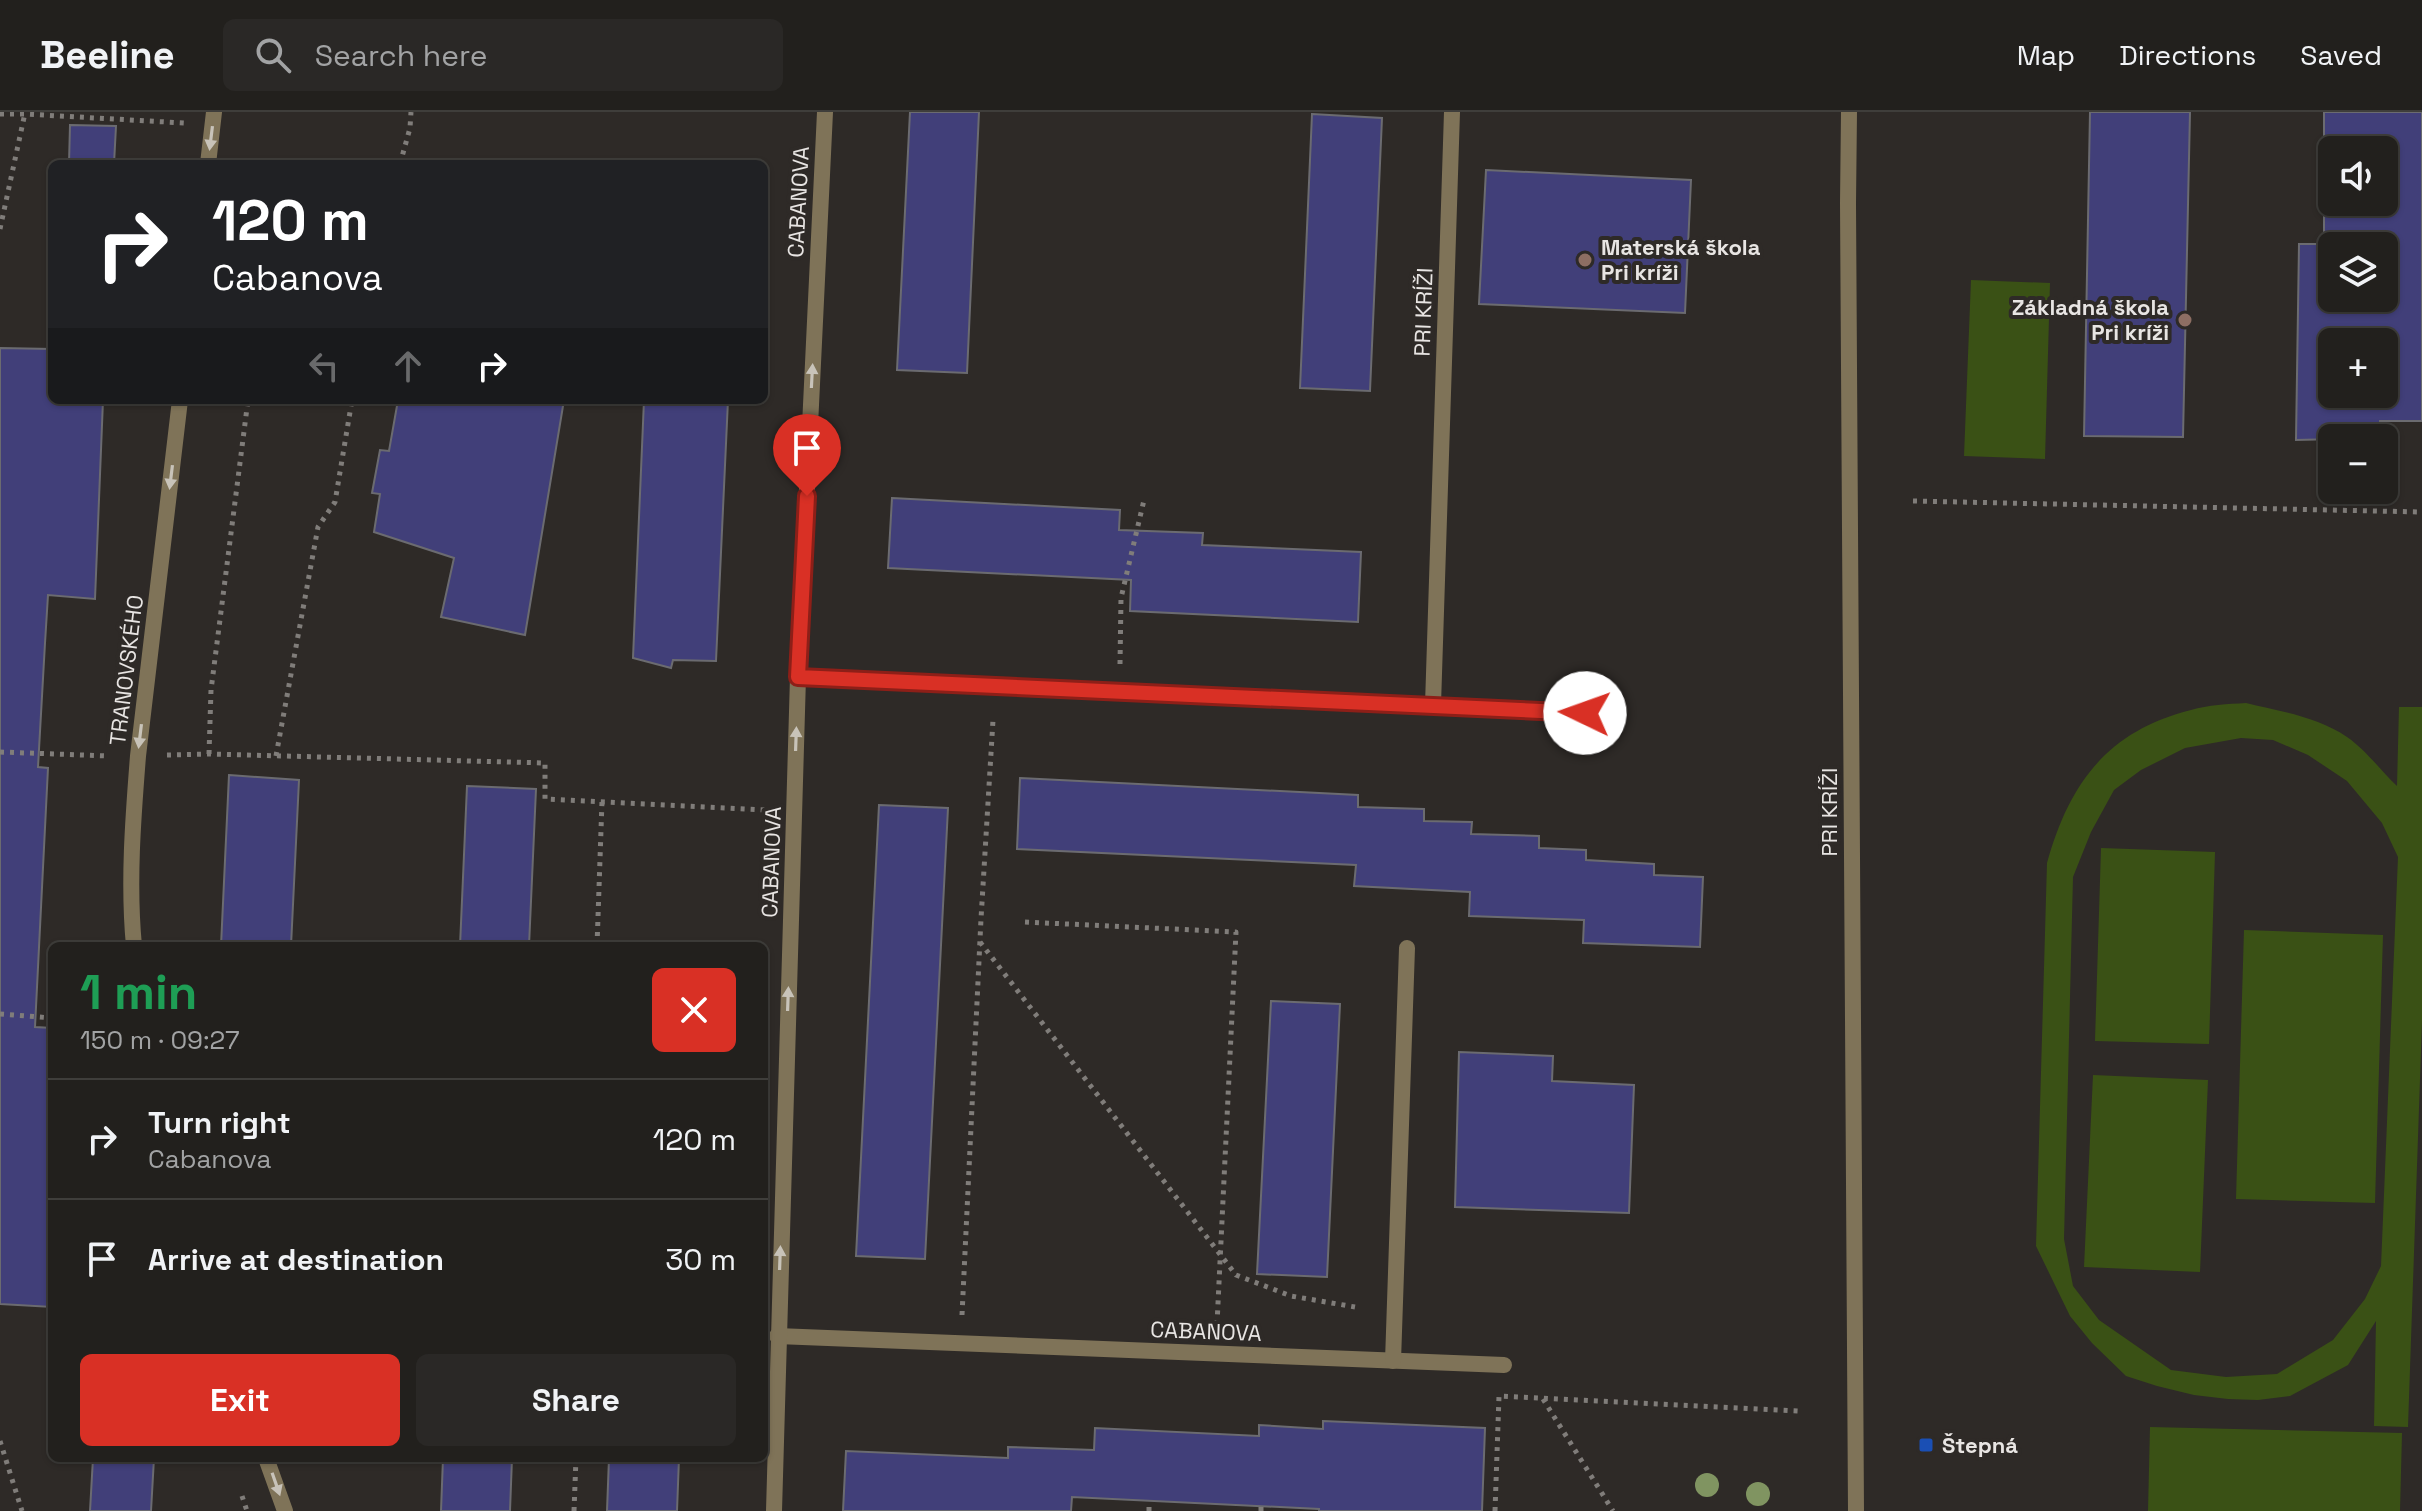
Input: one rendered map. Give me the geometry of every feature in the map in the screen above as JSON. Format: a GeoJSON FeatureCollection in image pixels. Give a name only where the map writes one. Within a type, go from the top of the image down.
{"type":"FeatureCollection","features":[{"type":"Feature","properties":{"kind":"street","name":"CABANOVA"},"geometry":{"type":"LineString","coordinates":[[774,1511],[798,677],[825,112]]}},
{"type":"Feature","properties":{"kind":"street","name":"PRI KRÍŽI"},"geometry":{"type":"LineString","coordinates":[[1433,705],[1452,112]]}},
{"type":"Feature","properties":{"kind":"street","name":"PRI KRÍŽI"},"geometry":{"type":"LineString","coordinates":[[1849,112],[1856,1511]]}},
{"type":"Feature","properties":{"kind":"street"},"geometry":{"type":"LineString","coordinates":[[208,160],[213,119]]}},
{"type":"Feature","properties":{"kind":"street","name":"TRANOVSKÉHO"},"geometry":{"type":"LineString","coordinates":[[134,942],[134,807],[138,756],[180,404]]}},
{"type":"Feature","properties":{"kind":"street"},"geometry":{"type":"LineString","coordinates":[[798,677],[1585,713]]}},
{"type":"Feature","properties":{"kind":"street"},"geometry":{"type":"LineString","coordinates":[[1393,1361],[1407,948]]}},
{"type":"Feature","properties":{"kind":"street","name":"CABANOVA"},"geometry":{"type":"LineString","coordinates":[[777,1336],[1504,1365]]}},
{"type":"Feature","properties":{"kind":"street"},"geometry":{"type":"LineString","coordinates":[[267,1462],[285,1511]]}},
{"type":"Feature","properties":{"kind":"path"},"geometry":{"type":"LineString","coordinates":[[401,160],[411,112]]}},
{"type":"Feature","properties":{"kind":"path"},"geometry":{"type":"LineString","coordinates":[[0,229],[25,113]]}},
{"type":"Feature","properties":{"kind":"path"},"geometry":{"type":"LineString","coordinates":[[0,114],[213,119]]}},
{"type":"Feature","properties":{"kind":"path"},"geometry":{"type":"LineString","coordinates":[[247,404],[211,690],[209,754],[545,763],[545,799],[794,812]]}},
{"type":"Feature","properties":{"kind":"path"},"geometry":{"type":"LineString","coordinates":[[276,756],[318,527],[335,502],[351,404]]}},
{"type":"Feature","properties":{"kind":"path"},"geometry":{"type":"LineString","coordinates":[[1120,665],[1121,598],[1144,500]]}},
{"type":"Feature","properties":{"kind":"path"},"geometry":{"type":"LineString","coordinates":[[1913,501],[2422,512]]}},
{"type":"Feature","properties":{"kind":"path"},"geometry":{"type":"LineString","coordinates":[[961,1343],[993,720]]}},
{"type":"Feature","properties":{"kind":"path"},"geometry":{"type":"LineString","coordinates":[[0,752],[77,756]]}},
{"type":"Feature","properties":{"kind":"path"},"geometry":{"type":"LineString","coordinates":[[597,942],[602,801]]}},
{"type":"Feature","properties":{"kind":"path"},"geometry":{"type":"LineString","coordinates":[[1025,922],[1236,932],[1215,1354]]}},
{"type":"Feature","properties":{"kind":"path"},"geometry":{"type":"LineString","coordinates":[[980,941],[1236,1275],[1291,1296],[1355,1307]]}},
{"type":"Feature","properties":{"kind":"path"},"geometry":{"type":"LineString","coordinates":[[0,1014],[48,1018]]}},
{"type":"Feature","properties":{"kind":"path"},"geometry":{"type":"LineString","coordinates":[[1495,1511],[1499,1396],[1799,1411]]}},
{"type":"Feature","properties":{"kind":"path"},"geometry":{"type":"LineString","coordinates":[[1543,1399],[1613,1511]]}},
{"type":"Feature","properties":{"kind":"path"},"geometry":{"type":"LineString","coordinates":[[0,1441],[22,1511]]}},
{"type":"Feature","properties":{"kind":"path"},"geometry":{"type":"LineString","coordinates":[[574,1511],[576,1462]]}},
{"type":"Feature","properties":{"kind":"path"},"geometry":{"type":"LineString","coordinates":[[242,1496],[247,1511]]}},
{"type":"Feature","properties":{"kind":"path"},"geometry":{"type":"LineString","coordinates":[[1149,1501],[1149,1511]]}},
{"type":"Feature","properties":{"kind":"green space"},"geometry":{"type":"Polygon","coordinates":[[[1971,280],[2050,283],[2045,459],[1964,456],[1971,280]]]}},
{"type":"Feature","properties":{"kind":"green space"},"geometry":{"type":"Polygon","coordinates":[[[2246,703],[2298,716],[2336,730],[2361,748],[2397,786],[2399,707],[2422,707],[2422,1021],[2408,1427],[2374,1426],[2376,1321],[2348,1365],[2290,1396],[2258,1400],[2194,1395],[2126,1376],[2070,1316],[2036,1246],[2047,863],[2056,835],[2080,785],[2114,747],[2162,719],[2198,708],[2246,703]],[[2241,738],[2185,748],[2141,770],[2114,790],[2091,832],[2073,877],[2064,1239],[2073,1286],[2099,1320],[2171,1370],[2226,1377],[2277,1374],[2333,1340],[2365,1299],[2381,1266],[2398,857],[2382,823],[2347,781],[2308,755],[2273,740],[2241,738]]]}},
{"type":"Feature","properties":{"kind":"green space"},"geometry":{"type":"Polygon","coordinates":[[[2101,848],[2215,852],[2209,1044],[2095,1041],[2101,848]]]}},
{"type":"Feature","properties":{"kind":"green space"},"geometry":{"type":"Polygon","coordinates":[[[2244,930],[2383,935],[2375,1203],[2236,1199],[2244,930]]]}},
{"type":"Feature","properties":{"kind":"green space"},"geometry":{"type":"Polygon","coordinates":[[[2093,1075],[2208,1080],[2200,1272],[2084,1267],[2093,1075]]]}},
{"type":"Feature","properties":{"kind":"green space"},"geometry":{"type":"Polygon","coordinates":[[[2150,1427],[2402,1433],[2400,1511],[2148,1511],[2150,1427]]]}},
{"type":"Feature","properties":{"kind":"building"},"geometry":{"type":"Polygon","coordinates":[[[910,112],[979,112],[967,373],[897,370],[910,112]]]}},
{"type":"Feature","properties":{"kind":"building"},"geometry":{"type":"Polygon","coordinates":[[[2090,112],[2190,112],[2183,437],[2084,436],[2090,112]]]}},
{"type":"Feature","properties":{"kind":"building"},"geometry":{"type":"Polygon","coordinates":[[[2324,112],[2422,112],[2422,421],[2318,424],[2318,439],[2296,440],[2299,244],[2318,244],[2318,312],[2398,312],[2398,232],[2324,232],[2324,216],[2398,216],[2398,136],[2324,136],[2324,112]]]}},
{"type":"Feature","properties":{"kind":"building"},"geometry":{"type":"Polygon","coordinates":[[[1312,114],[1382,118],[1370,391],[1300,388],[1312,114]]]}},
{"type":"Feature","properties":{"kind":"building"},"geometry":{"type":"Polygon","coordinates":[[[70,125],[116,126],[114,160],[69,160],[70,125]]]}},
{"type":"Feature","properties":{"kind":"building","name":"Materská škola Pri kríži"},"geometry":{"type":"Polygon","coordinates":[[[1486,170],[1691,180],[1685,313],[1479,304],[1486,170]]]}},
{"type":"Feature","properties":{"kind":"building"},"geometry":{"type":"Polygon","coordinates":[[[0,348],[48,349],[48,404],[103,404],[95,599],[48,595],[38,767],[48,768],[35,1027],[48,1028],[48,1307],[0,1304],[0,348]]]}},
{"type":"Feature","properties":{"kind":"building"},"geometry":{"type":"Polygon","coordinates":[[[397,404],[563,404],[525,635],[441,617],[454,558],[374,532],[380,494],[372,493],[380,450],[389,451],[397,404]]]}},
{"type":"Feature","properties":{"kind":"building"},"geometry":{"type":"Polygon","coordinates":[[[644,404],[728,404],[716,661],[673,660],[671,668],[633,658],[644,404]]]}},
{"type":"Feature","properties":{"kind":"building"},"geometry":{"type":"Polygon","coordinates":[[[892,498],[1120,510],[1119,530],[1203,533],[1202,545],[1361,552],[1358,622],[1130,611],[1131,580],[888,568],[892,498]]]}},
{"type":"Feature","properties":{"kind":"building"},"geometry":{"type":"Polygon","coordinates":[[[229,775],[299,780],[291,942],[221,942],[229,775]]]}},
{"type":"Feature","properties":{"kind":"building"},"geometry":{"type":"Polygon","coordinates":[[[1020,778],[1358,795],[1358,807],[1424,809],[1424,821],[1472,822],[1471,834],[1539,836],[1539,848],[1586,850],[1586,860],[1654,864],[1654,875],[1703,877],[1700,947],[1583,943],[1584,920],[1469,916],[1470,892],[1354,886],[1356,865],[1017,849],[1020,778]]]}},
{"type":"Feature","properties":{"kind":"building"},"geometry":{"type":"Polygon","coordinates":[[[467,786],[536,789],[529,942],[460,942],[467,786]]]}},
{"type":"Feature","properties":{"kind":"building"},"geometry":{"type":"Polygon","coordinates":[[[879,805],[948,808],[925,1259],[856,1256],[879,805]]]}},
{"type":"Feature","properties":{"kind":"building"},"geometry":{"type":"Polygon","coordinates":[[[1271,1001],[1340,1004],[1327,1277],[1257,1274],[1271,1001]]]}},
{"type":"Feature","properties":{"kind":"building"},"geometry":{"type":"Polygon","coordinates":[[[1459,1052],[1553,1056],[1552,1081],[1634,1085],[1629,1213],[1455,1207],[1459,1052]]]}},
{"type":"Feature","properties":{"kind":"building"},"geometry":{"type":"Polygon","coordinates":[[[1323,1421],[1485,1428],[1482,1511],[1319,1511],[1072,1497],[1071,1511],[843,1511],[846,1451],[1008,1458],[1008,1447],[1094,1450],[1095,1428],[1259,1436],[1259,1425],[1323,1429],[1323,1421]]]}},
{"type":"Feature","properties":{"kind":"building"},"geometry":{"type":"Polygon","coordinates":[[[93,1462],[154,1462],[151,1511],[90,1511],[93,1462]]]}},
{"type":"Feature","properties":{"kind":"building"},"geometry":{"type":"Polygon","coordinates":[[[443,1462],[512,1462],[510,1511],[441,1511],[443,1462]]]}},
{"type":"Feature","properties":{"kind":"building"},"geometry":{"type":"Polygon","coordinates":[[[609,1462],[679,1462],[677,1511],[607,1511],[609,1462]]]}},
{"type":"Feature","properties":{"kind":"place","name":"Materská škola Pri kríži"},"geometry":{"type":"Point","coordinates":[1585,260]}},
{"type":"Feature","properties":{"kind":"place","name":"Základná škola Pri kríži"},"geometry":{"type":"Point","coordinates":[2185,320]}},
{"type":"Feature","properties":{"kind":"place","name":"Štepná"},"geometry":{"type":"Point","coordinates":[1926,1445]}},
{"type":"Feature","properties":{"kind":"route"},"geometry":{"type":"LineString","coordinates":[[807,496],[798,677],[1585,713]]}}]}
